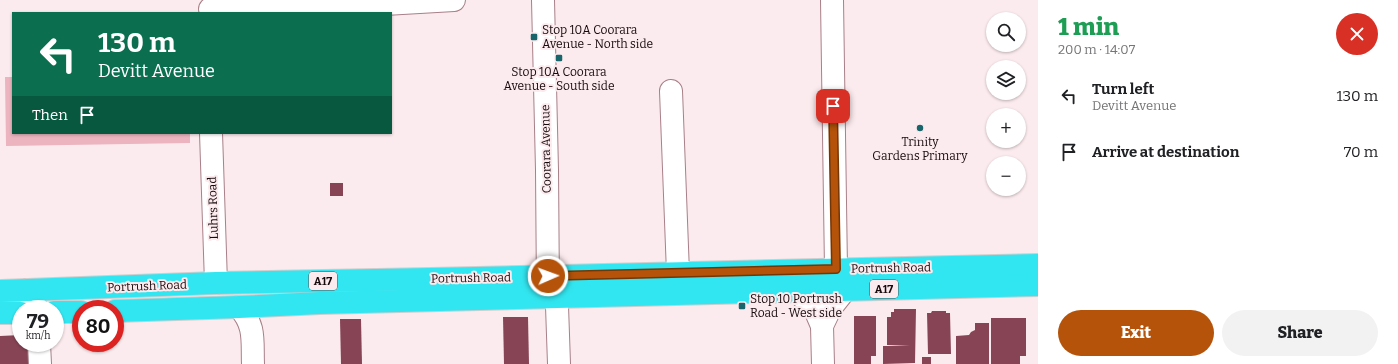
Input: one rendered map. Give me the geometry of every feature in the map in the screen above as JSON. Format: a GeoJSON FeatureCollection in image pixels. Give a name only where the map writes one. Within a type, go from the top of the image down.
{"type":"FeatureCollection","features":[{"type":"Feature","properties":{"kind":"highway","name":"Portrush Road"},"geometry":{"type":"LineString","coordinates":[[124,311],[320,303],[552,287],[678,273],[1038,265]]}},
{"type":"Feature","properties":{"kind":"highway","name":"Portrush Road"},"geometry":{"type":"LineString","coordinates":[[0,291],[32,300],[216,283],[798,292],[1038,285]]}},
{"type":"Feature","properties":{"kind":"highway"},"geometry":{"type":"LineString","coordinates":[[172,310],[202,294],[216,283],[254,306]]}},
{"type":"Feature","properties":{"kind":"highway"},"geometry":{"type":"LineString","coordinates":[[0,314],[12,313]]}},
{"type":"Feature","properties":{"kind":"street"},"geometry":{"type":"LineString","coordinates":[[210,8],[384,4],[454,0]]}},
{"type":"Feature","properties":{"kind":"street","name":"Coorara Avenue"},"geometry":{"type":"LineString","coordinates":[[543,0],[547,170],[552,287],[559,364]]}},
{"type":"Feature","properties":{"kind":"street"},"geometry":{"type":"LineString","coordinates":[[832,0],[836,269]]}},
{"type":"Feature","properties":{"kind":"street"},"geometry":{"type":"LineString","coordinates":[[671,91],[678,273]]}},
{"type":"Feature","properties":{"kind":"street","name":"Luhrs Road"},"geometry":{"type":"LineString","coordinates":[[212,134],[216,283]]}},
{"type":"Feature","properties":{"kind":"street"},"geometry":{"type":"LineString","coordinates":[[822,326],[830,309],[845,290]]}},
{"type":"Feature","properties":{"kind":"street"},"geometry":{"type":"LineString","coordinates":[[798,292],[816,312],[822,326],[823,364]]}},
{"type":"Feature","properties":{"kind":"street"},"geometry":{"type":"LineString","coordinates":[[253,364],[252,329],[260,313],[254,306]]}},
{"type":"Feature","properties":{"kind":"street"},"geometry":{"type":"LineString","coordinates":[[39,352],[40,364]]}},
{"type":"Feature","properties":{"kind":"shaded area"},"geometry":{"type":"Polygon","coordinates":[[[5,77],[12,77],[12,134],[190,134],[190,143],[6,146],[5,77]]]}},
{"type":"Feature","properties":{"kind":"building"},"geometry":{"type":"Polygon","coordinates":[[[330,183],[343,183],[343,196],[330,196],[330,183]]]}},
{"type":"Feature","properties":{"kind":"building"},"geometry":{"type":"Polygon","coordinates":[[[894,309],[916,309],[915,363],[883,364],[883,346],[910,346],[887,345],[887,317],[891,317],[891,312],[894,312],[894,309]]]}},
{"type":"Feature","properties":{"kind":"building"},"geometry":{"type":"Polygon","coordinates":[[[932,311],[946,311],[946,313],[950,313],[951,354],[928,354],[927,313],[931,313],[932,311]]]}},
{"type":"Feature","properties":{"kind":"building"},"geometry":{"type":"Polygon","coordinates":[[[854,316],[876,316],[876,356],[871,356],[871,364],[854,364],[854,316]]]}},
{"type":"Feature","properties":{"kind":"building"},"geometry":{"type":"Polygon","coordinates":[[[503,317],[528,317],[529,364],[504,364],[503,317]]]}},
{"type":"Feature","properties":{"kind":"building"},"geometry":{"type":"Polygon","coordinates":[[[991,318],[1026,318],[1026,356],[1020,356],[1020,364],[991,364],[991,318]]]}},
{"type":"Feature","properties":{"kind":"building"},"geometry":{"type":"Polygon","coordinates":[[[340,319],[361,319],[362,364],[341,364],[340,319]]]}},
{"type":"Feature","properties":{"kind":"building"},"geometry":{"type":"Polygon","coordinates":[[[975,323],[989,323],[989,364],[956,364],[956,336],[969,335],[975,330],[975,323]]]}},
{"type":"Feature","properties":{"kind":"building"},"geometry":{"type":"Polygon","coordinates":[[[12,335],[12,352],[29,352],[30,364],[0,364],[0,336],[12,335]]]}},
{"type":"Feature","properties":{"kind":"building"},"geometry":{"type":"Polygon","coordinates":[[[922,357],[931,357],[931,364],[922,364],[922,357]]]}},
{"type":"Feature","properties":{"kind":"place","name":"Stop 10A Coorara Avenue - North side"},"geometry":{"type":"Point","coordinates":[534,37]}},
{"type":"Feature","properties":{"kind":"place","name":"Stop 10A Coorara Avenue - South side"},"geometry":{"type":"Point","coordinates":[559,58]}},
{"type":"Feature","properties":{"kind":"place","name":"Trinity Gardens Primary"},"geometry":{"type":"Point","coordinates":[920,128]}},
{"type":"Feature","properties":{"kind":"place","name":"Stop 10 Portrush Road - West side"},"geometry":{"type":"Point","coordinates":[742,306]}},
{"type":"Feature","properties":{"kind":"route"},"geometry":{"type":"LineString","coordinates":[[548,276],[836,269],[833,106]]}}]}
